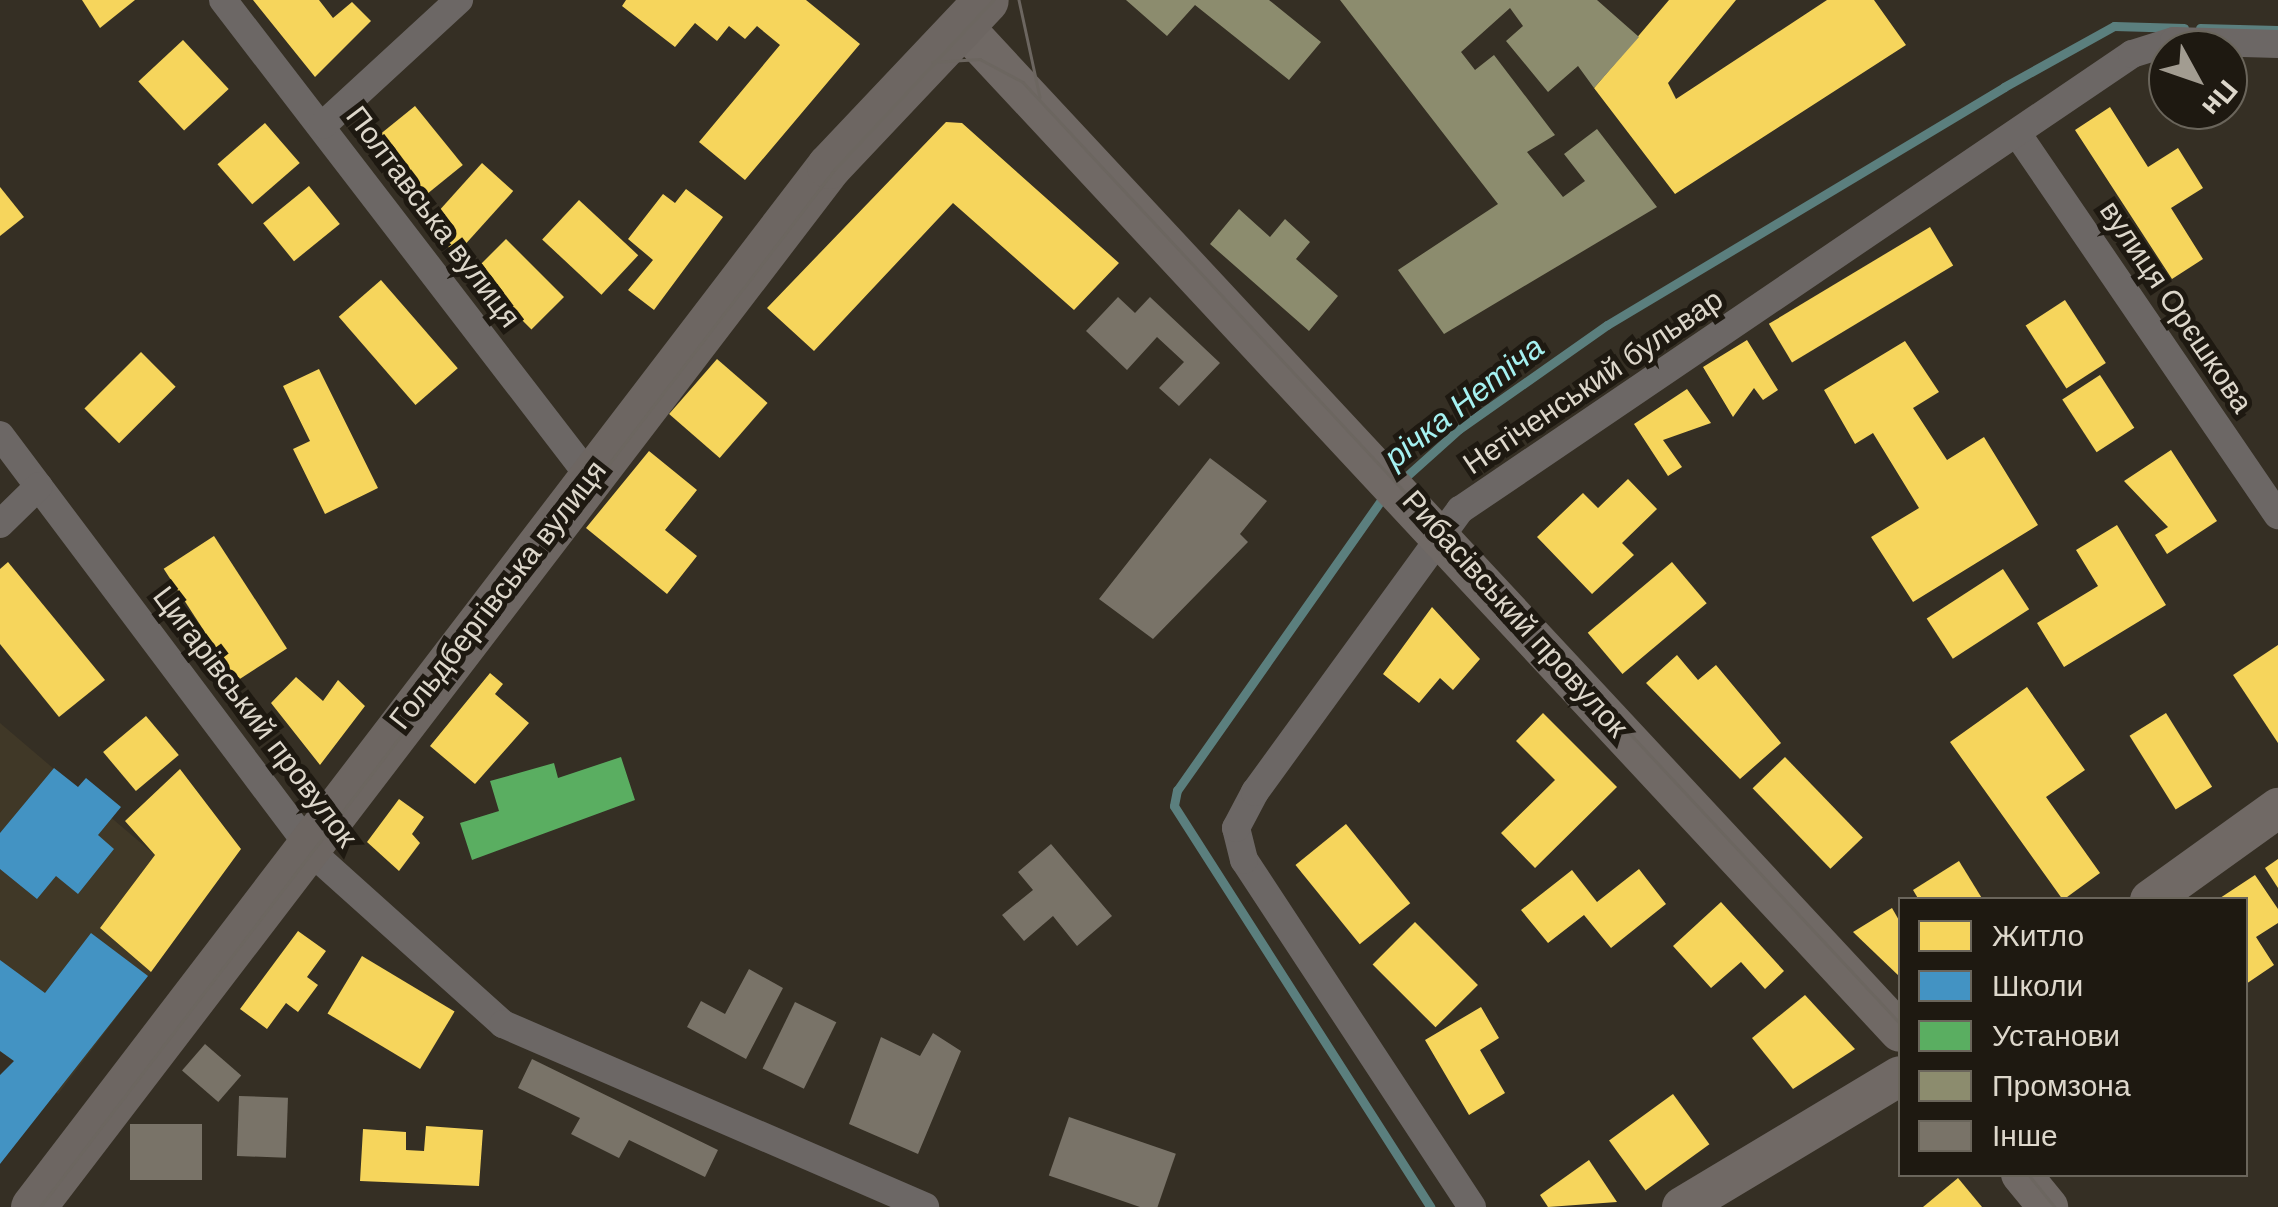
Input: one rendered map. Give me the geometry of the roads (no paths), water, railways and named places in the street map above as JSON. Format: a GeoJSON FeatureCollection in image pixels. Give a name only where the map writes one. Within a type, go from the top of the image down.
{"type":"FeatureCollection","features":[{"type":"Feature","properties":{"kind":"main road","name":"Гольдбергівська вулиця"},"geometry":{"type":"LineString","coordinates":[[32,1207],[829,166],[974,12]]}},
{"type":"Feature","properties":{"kind":"main road","name":"Рибасівський провулок"},"geometry":{"type":"LineString","coordinates":[[974,12],[1442,532],[1898,1030]]}},
{"type":"Feature","properties":{"kind":"main road"},"geometry":{"type":"LineString","coordinates":[[2154,897],[2278,808]]}},
{"type":"Feature","properties":{"kind":"main road"},"geometry":{"type":"LineString","coordinates":[[1682,1207],[1898,1077]]}},
{"type":"Feature","properties":{"kind":"main road"},"geometry":{"type":"LineString","coordinates":[[2023,1177],[2048,1207]]}},
{"type":"Feature","properties":{"kind":"street","name":"Полтавська вулиця"},"geometry":{"type":"LineString","coordinates":[[223,0],[590,476]]}},
{"type":"Feature","properties":{"kind":"street"},"geometry":{"type":"LineString","coordinates":[[323,125],[459,0]]}},
{"type":"Feature","properties":{"kind":"street","name":"Нетіченський бульвар"},"geometry":{"type":"LineString","coordinates":[[1472,1207],[1244,860],[1236,828],[1460,510],[2019,136],[2132,54],[2174,41],[2278,44]]}},
{"type":"Feature","properties":{"kind":"street","name":"вулиця Орєшкова"},"geometry":{"type":"LineString","coordinates":[[2019,136],[2278,515]]}},
{"type":"Feature","properties":{"kind":"street","name":"Цигарівський провулок"},"geometry":{"type":"LineString","coordinates":[[0,435],[307,844],[503,1024],[925,1207]]}},
{"type":"Feature","properties":{"kind":"street"},"geometry":{"type":"LineString","coordinates":[[0,524],[39,486]]}},
{"type":"Feature","properties":{"kind":"waterway","name":"річка Нетіча"},"geometry":{"type":"LineString","coordinates":[[1400,482],[1459,429],[1607,325],[2004,87],[2114,26],[2184,28]]}},
{"type":"Feature","properties":{"kind":"waterway","name":"річка Нетіча"},"geometry":{"type":"LineString","coordinates":[[2200,28],[2278,30]]}},
{"type":"Feature","properties":{"kind":"waterway","name":"річка Нетіча"},"geometry":{"type":"LineString","coordinates":[[1384,496],[1177,790],[1174,806],[1430,1207]]}},
{"type":"Feature","properties":{"kind":"tram line"},"geometry":{"type":"LineString","coordinates":[[40,1207],[834,170],[993,0]]}},
{"type":"Feature","properties":{"kind":"tram line"},"geometry":{"type":"LineString","coordinates":[[1019,0],[1040,97]]}},
{"type":"Feature","properties":{"kind":"tram line"},"geometry":{"type":"LineString","coordinates":[[932,62],[980,59],[1023,82],[1898,1021]]}},
{"type":"Feature","properties":{"kind":"tram line"},"geometry":{"type":"LineString","coordinates":[[2030,1177],[2055,1207]]}}]}
